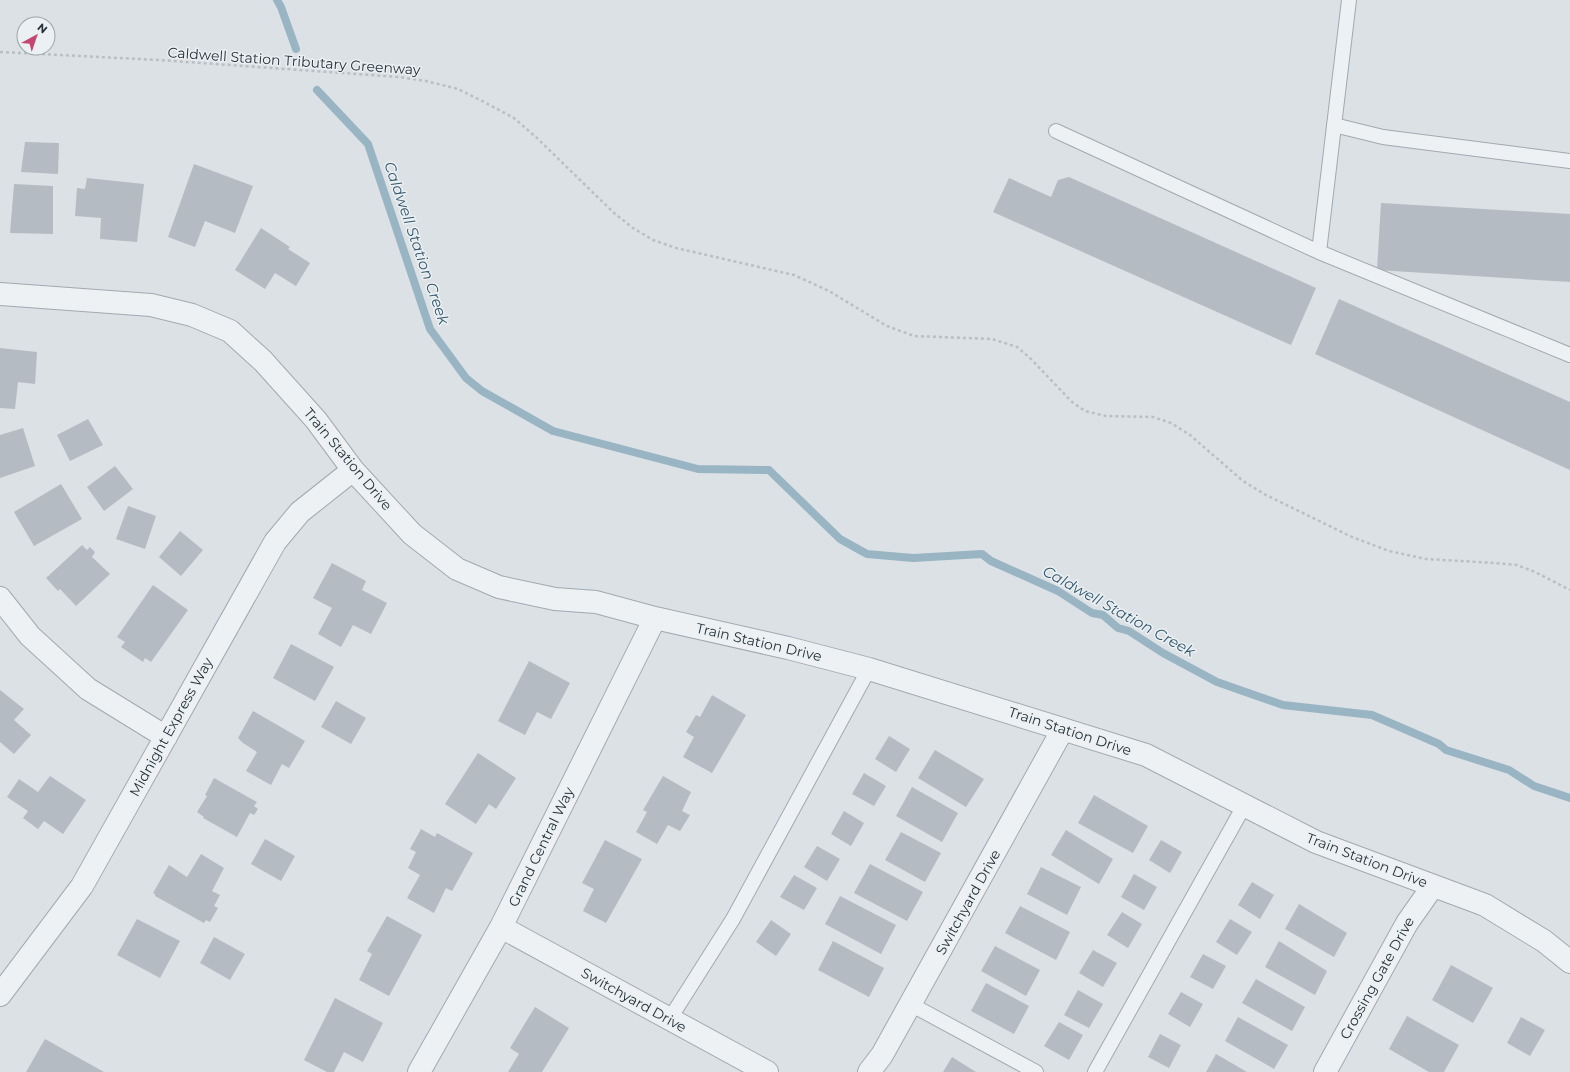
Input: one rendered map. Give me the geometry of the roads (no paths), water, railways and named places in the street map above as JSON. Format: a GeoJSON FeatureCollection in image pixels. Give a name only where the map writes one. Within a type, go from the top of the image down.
{"type":"FeatureCollection","features":[{"type":"Feature","properties":{"kind":"street","name":"Train Station Drive"},"geometry":{"type":"LineString","coordinates":[[0,294],[151,305],[192,315],[230,331],[264,361],[316,420],[353,470],[412,534],[457,569],[499,587],[556,599],[596,602],[656,618],[788,648],[869,669],[1146,756],[1316,842],[1485,905],[1544,941],[1570,962]]}},
{"type":"Feature","properties":{"kind":"street","name":"Midnight Express Way"},"geometry":{"type":"LineString","coordinates":[[0,995],[82,886],[275,542],[300,512],[353,470]]}},
{"type":"Feature","properties":{"kind":"street"},"geometry":{"type":"LineString","coordinates":[[0,598],[30,636],[88,689],[166,737]]}},
{"type":"Feature","properties":{"kind":"street","name":"Grand Central Way"},"geometry":{"type":"LineString","coordinates":[[419,1072],[501,927],[656,618]]}},
{"type":"Feature","properties":{"kind":"street","name":"Switchyard Drive"},"geometry":{"type":"LineString","coordinates":[[869,1072],[882,1055],[1063,729]]}},
{"type":"Feature","properties":{"kind":"street","name":"Crossing Gate Drive"},"geometry":{"type":"LineString","coordinates":[[1325,1072],[1407,922],[1433,886]]}},
{"type":"Feature","properties":{"kind":"street","name":"Switchyard Drive"},"geometry":{"type":"LineString","coordinates":[[501,927],[669,1020],[767,1072]]}},
{"type":"Feature","properties":{"kind":"lane"},"geometry":{"type":"LineString","coordinates":[[1319,252],[1349,0]]}},
{"type":"Feature","properties":{"kind":"lane"},"geometry":{"type":"LineString","coordinates":[[1334,125],[1383,137],[1570,161]]}},
{"type":"Feature","properties":{"kind":"lane"},"geometry":{"type":"LineString","coordinates":[[1056,131],[1319,252],[1570,355]]}},
{"type":"Feature","properties":{"kind":"lane"},"geometry":{"type":"LineString","coordinates":[[669,1020],[733,920],[869,669]]}},
{"type":"Feature","properties":{"kind":"lane"},"geometry":{"type":"LineString","coordinates":[[1094,1072],[1244,806]]}},
{"type":"Feature","properties":{"kind":"lane"},"geometry":{"type":"LineString","coordinates":[[910,1004],[1036,1072]]}},
{"type":"Feature","properties":{"kind":"waterway","name":"Caldwell Station Creek"},"geometry":{"type":"LineString","coordinates":[[277,0],[296,49]]}},
{"type":"Feature","properties":{"kind":"waterway","name":"Caldwell Station Creek"},"geometry":{"type":"LineString","coordinates":[[317,90],[368,144],[430,329],[466,378],[482,391],[553,431],[698,469],[769,470],[840,539],[867,554],[913,558],[982,554],[991,561],[1058,591],[1092,613],[1103,615],[1118,628],[1129,631],[1163,653],[1217,682],[1283,705],[1372,715],[1439,744],[1446,750],[1509,770],[1534,786],[1570,798]]}}]}
